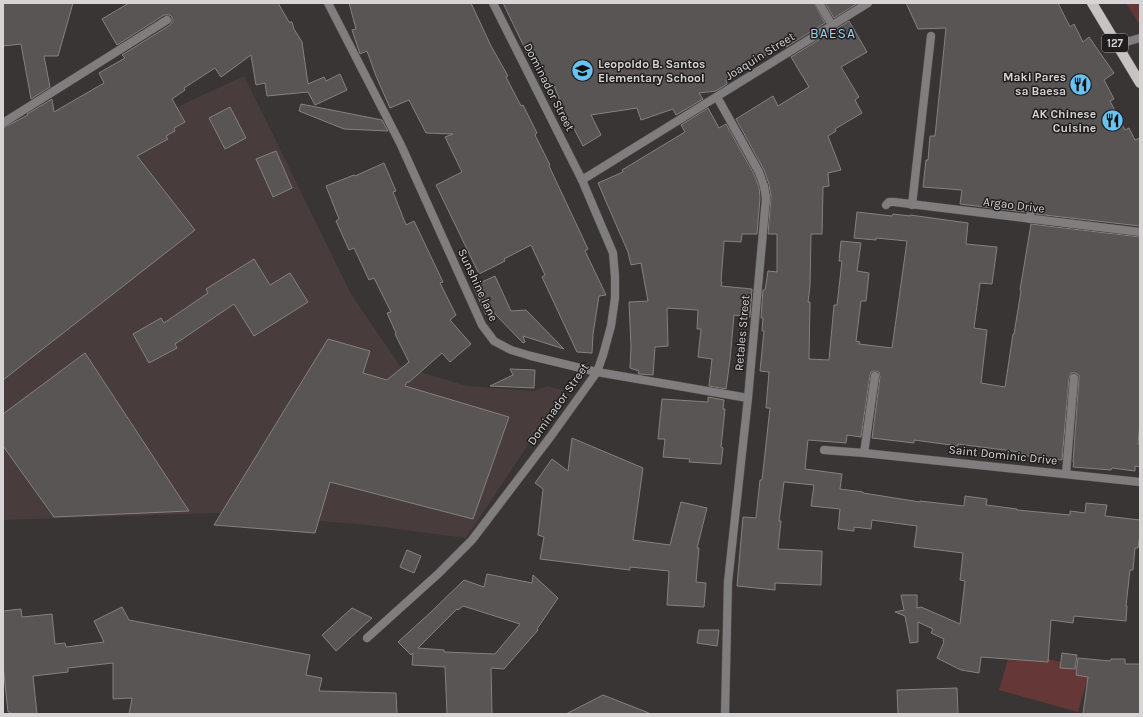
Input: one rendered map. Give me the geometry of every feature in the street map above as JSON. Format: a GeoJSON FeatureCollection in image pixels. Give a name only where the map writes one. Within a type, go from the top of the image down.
{"type":"FeatureCollection","features":[{"type":"Feature","properties":{"kind":"main road","name":"127"},"geometry":{"type":"LineString","coordinates":[[1092,3],[1140,83]]}},
{"type":"Feature","properties":{"kind":"street","name":"Sunshine lane"},"geometry":{"type":"LineString","coordinates":[[328,3],[400,145],[482,325],[494,341],[512,350],[597,372],[748,398]]}},
{"type":"Feature","properties":{"kind":"street","name":"Dominador Street"},"geometry":{"type":"LineString","coordinates":[[367,638],[438,574],[472,540],[551,436],[597,372],[611,326],[615,298],[613,253],[582,180],[493,3]]}},
{"type":"Feature","properties":{"kind":"street"},"geometry":{"type":"LineString","coordinates":[[819,3],[832,25]]}},
{"type":"Feature","properties":{"kind":"street","name":"Joaquin Street"},"geometry":{"type":"LineString","coordinates":[[582,180],[868,3]]}},
{"type":"Feature","properties":{"kind":"street"},"geometry":{"type":"LineString","coordinates":[[3,123],[168,20]]}},
{"type":"Feature","properties":{"kind":"street"},"geometry":{"type":"LineString","coordinates":[[912,205],[931,36]]}},
{"type":"Feature","properties":{"kind":"street"},"geometry":{"type":"LineString","coordinates":[[1116,45],[1140,38]]}},
{"type":"Feature","properties":{"kind":"street","name":"Retales Street"},"geometry":{"type":"LineString","coordinates":[[717,97],[759,172],[766,198],[748,398],[728,582],[725,714]]}},
{"type":"Feature","properties":{"kind":"street","name":"Argao Drive"},"geometry":{"type":"LineString","coordinates":[[886,205],[889,202],[1140,232]]}},
{"type":"Feature","properties":{"kind":"street"},"geometry":{"type":"LineString","coordinates":[[1030,219],[1031,210]]}},
{"type":"Feature","properties":{"kind":"street"},"geometry":{"type":"LineString","coordinates":[[864,453],[875,376]]}},
{"type":"Feature","properties":{"kind":"street"},"geometry":{"type":"LineString","coordinates":[[1066,474],[1074,378]]}},
{"type":"Feature","properties":{"kind":"street","name":"Saint Dominic Drive"},"geometry":{"type":"LineString","coordinates":[[824,450],[1140,482]]}},
{"type":"Feature","properties":{"kind":"shaded area"},"geometry":{"type":"Polygon","coordinates":[[[1126,3],[1140,3],[1140,25],[1126,3]]]}},
{"type":"Feature","properties":{"kind":"shaded area"},"geometry":{"type":"Polygon","coordinates":[[[244,76],[351,294],[400,366],[467,386],[534,391],[547,386],[566,391],[546,418],[466,538],[359,524],[216,513],[3,520],[3,230],[157,119],[177,107],[244,76]]]}},
{"type":"Feature","properties":{"kind":"shaded area"},"geometry":{"type":"Polygon","coordinates":[[[1011,649],[1090,670],[1078,712],[999,690],[1011,649]]]}},
{"type":"Feature","properties":{"kind":"building"},"geometry":{"type":"Polygon","coordinates":[[[3,3],[73,3],[58,56],[44,56],[50,87],[31,99],[21,44],[3,46],[3,3]]]}},
{"type":"Feature","properties":{"kind":"building"},"geometry":{"type":"Polygon","coordinates":[[[129,3],[278,3],[289,22],[292,22],[294,29],[302,42],[308,84],[324,77],[326,81],[340,74],[347,90],[315,105],[308,92],[267,96],[265,83],[256,85],[251,55],[221,77],[215,68],[184,88],[185,90],[172,99],[185,122],[174,128],[175,131],[166,136],[168,139],[137,156],[195,230],[3,380],[3,128],[28,115],[27,114],[52,99],[54,112],[104,83],[99,73],[125,58],[122,55],[170,25],[172,22],[172,17],[170,15],[164,15],[117,45],[102,19],[129,3]]]}},
{"type":"Feature","properties":{"kind":"building"},"geometry":{"type":"Polygon","coordinates":[[[349,3],[471,3],[491,46],[508,76],[506,77],[521,106],[523,105],[537,133],[535,135],[588,249],[585,251],[606,295],[599,296],[593,334],[592,353],[577,352],[542,277],[545,275],[531,245],[504,259],[505,261],[479,274],[436,185],[462,172],[445,137],[453,134],[426,133],[409,100],[390,108],[367,51],[360,54],[352,30],[356,29],[349,3]]]}},
{"type":"Feature","properties":{"kind":"building"},"geometry":{"type":"Polygon","coordinates":[[[503,3],[814,3],[825,23],[786,47],[783,44],[726,80],[727,84],[716,91],[699,93],[703,99],[676,115],[673,109],[641,120],[637,108],[591,115],[601,135],[583,146],[573,127],[571,127],[554,86],[545,90],[503,3]]]}},
{"type":"Feature","properties":{"kind":"building"},"geometry":{"type":"Polygon","coordinates":[[[825,3],[858,3],[834,18],[825,3]]]}},
{"type":"Feature","properties":{"kind":"building"},"geometry":{"type":"Polygon","coordinates":[[[906,3],[1058,3],[1070,27],[1074,24],[1083,42],[1089,37],[1114,73],[1104,80],[1114,99],[1110,101],[1125,130],[1129,128],[1135,140],[1140,138],[1140,226],[1036,214],[1036,207],[1032,205],[1027,206],[1025,212],[960,204],[962,190],[923,187],[926,160],[928,160],[930,136],[935,136],[946,28],[918,29],[906,3]]]}},
{"type":"Feature","properties":{"kind":"building"},"geometry":{"type":"Polygon","coordinates":[[[849,21],[867,52],[841,67],[859,97],[855,100],[862,113],[835,129],[836,131],[828,136],[841,170],[828,173],[829,186],[823,187],[822,234],[811,234],[810,286],[808,302],[810,302],[809,359],[829,360],[834,305],[837,305],[842,261],[839,261],[841,241],[861,243],[857,271],[869,273],[866,301],[861,301],[856,341],[860,342],[859,344],[892,348],[907,241],[876,238],[876,240],[854,238],[857,212],[892,216],[893,214],[910,215],[968,223],[966,244],[997,247],[992,284],[980,283],[974,328],[987,330],[981,383],[1005,387],[1031,224],[1140,237],[1140,423],[1138,444],[1140,444],[1140,467],[1135,466],[1135,471],[1112,468],[1111,470],[1073,467],[1079,378],[1079,375],[1075,373],[1071,373],[1069,378],[1062,460],[1019,455],[1020,452],[958,444],[958,446],[914,440],[914,443],[872,438],[880,377],[879,372],[875,371],[871,372],[870,375],[861,437],[847,435],[846,443],[808,440],[805,469],[842,474],[840,489],[920,502],[964,506],[965,496],[987,499],[986,505],[1017,510],[1070,515],[1070,511],[1085,513],[1086,503],[1107,505],[1105,516],[1140,520],[1138,548],[1135,548],[1133,570],[1130,570],[1126,621],[1074,616],[1073,623],[1051,620],[1048,662],[981,657],[979,673],[961,670],[937,658],[944,639],[931,633],[933,629],[918,622],[918,642],[910,643],[905,616],[895,612],[904,610],[901,595],[917,595],[917,608],[921,607],[960,624],[965,581],[960,580],[963,553],[914,547],[917,526],[872,520],[871,529],[854,527],[854,531],[838,529],[840,509],[811,506],[814,485],[784,482],[779,521],[781,521],[778,549],[822,551],[821,585],[775,583],[775,590],[737,586],[743,517],[756,518],[760,480],[762,480],[770,408],[766,408],[769,372],[760,371],[764,331],[762,331],[763,318],[761,318],[763,290],[765,290],[768,271],[777,272],[777,234],[768,234],[771,197],[769,184],[764,170],[736,119],[773,96],[778,106],[809,87],[791,57],[849,21]]]}},
{"type":"Feature","properties":{"kind":"building"},"geometry":{"type":"Polygon","coordinates":[[[301,104],[382,120],[388,131],[344,129],[299,111],[301,104]]]}},
{"type":"Feature","properties":{"kind":"building"},"geometry":{"type":"Polygon","coordinates":[[[230,107],[246,138],[225,149],[209,118],[230,107]]]}},
{"type":"Feature","properties":{"kind":"building"},"geometry":{"type":"Polygon","coordinates":[[[708,108],[719,128],[726,124],[754,174],[759,187],[760,198],[757,234],[742,234],[741,242],[724,241],[721,286],[752,289],[750,317],[734,315],[726,389],[709,386],[712,359],[698,357],[701,329],[697,329],[698,310],[667,308],[668,346],[655,347],[653,375],[638,374],[639,371],[630,368],[631,347],[629,302],[648,301],[641,263],[631,265],[628,252],[598,183],[623,172],[622,170],[685,132],[681,125],[708,108]]]}},
{"type":"Feature","properties":{"kind":"building"},"geometry":{"type":"Polygon","coordinates":[[[276,151],[292,188],[273,197],[256,159],[276,151]]]}},
{"type":"Feature","properties":{"kind":"building"},"geometry":{"type":"Polygon","coordinates":[[[384,163],[396,191],[393,192],[406,225],[414,221],[443,282],[440,283],[456,315],[450,320],[471,344],[450,362],[442,353],[409,382],[407,382],[405,386],[509,417],[473,519],[330,482],[315,533],[214,525],[328,339],[370,351],[363,373],[387,380],[409,362],[395,334],[396,333],[387,313],[391,312],[374,278],[369,280],[354,248],[349,250],[336,221],[339,219],[326,186],[354,175],[355,176],[384,163]]]}},
{"type":"Feature","properties":{"kind":"building"},"geometry":{"type":"Polygon","coordinates":[[[254,259],[270,285],[290,273],[308,302],[254,336],[234,304],[175,344],[177,348],[149,363],[133,334],[161,318],[164,323],[208,293],[206,289],[254,259]]]}},
{"type":"Feature","properties":{"kind":"building"},"geometry":{"type":"Polygon","coordinates":[[[495,276],[511,311],[526,310],[564,349],[523,336],[525,342],[523,343],[493,312],[486,315],[473,286],[495,276]]]}},
{"type":"Feature","properties":{"kind":"building"},"geometry":{"type":"Polygon","coordinates":[[[85,353],[189,511],[54,517],[3,446],[3,414],[85,353]]]}},
{"type":"Feature","properties":{"kind":"building"},"geometry":{"type":"Polygon","coordinates":[[[510,369],[535,370],[534,388],[490,386],[513,375],[510,369]]]}},
{"type":"Feature","properties":{"kind":"building"},"geometry":{"type":"Polygon","coordinates":[[[708,397],[724,400],[723,409],[725,409],[721,447],[723,448],[721,464],[689,462],[690,459],[663,457],[665,439],[658,439],[662,399],[708,402],[708,397]]]}},
{"type":"Feature","properties":{"kind":"building"},"geometry":{"type":"Polygon","coordinates":[[[572,438],[643,468],[633,540],[670,545],[681,502],[707,508],[697,548],[699,548],[696,582],[706,583],[704,607],[667,605],[669,571],[630,567],[630,570],[540,559],[544,537],[538,535],[543,489],[535,483],[552,459],[568,471],[572,438]]]}},
{"type":"Feature","properties":{"kind":"building"},"geometry":{"type":"Polygon","coordinates":[[[407,550],[421,556],[414,573],[400,567],[407,550]]]}},
{"type":"Feature","properties":{"kind":"building"},"geometry":{"type":"Polygon","coordinates":[[[487,574],[532,583],[533,575],[558,598],[537,629],[538,630],[504,669],[491,668],[492,714],[447,714],[445,667],[412,665],[413,653],[411,655],[398,642],[464,580],[484,587],[487,574]],[[463,606],[458,610],[457,609],[418,648],[444,650],[444,652],[495,654],[520,624],[463,606]]]}},
{"type":"Feature","properties":{"kind":"building"},"geometry":{"type":"Polygon","coordinates":[[[122,607],[129,620],[310,655],[306,675],[322,678],[319,691],[396,693],[397,714],[129,714],[132,698],[113,699],[113,663],[68,668],[68,672],[33,676],[37,714],[11,714],[8,712],[3,665],[3,611],[21,609],[22,617],[52,614],[55,644],[65,643],[66,647],[104,642],[94,621],[122,607]]]}},
{"type":"Feature","properties":{"kind":"building"},"geometry":{"type":"Polygon","coordinates":[[[352,608],[372,618],[336,651],[322,635],[352,608]]]}},
{"type":"Feature","properties":{"kind":"building"},"geometry":{"type":"Polygon","coordinates":[[[699,630],[719,630],[717,646],[697,643],[699,630]]]}},
{"type":"Feature","properties":{"kind":"building"},"geometry":{"type":"Polygon","coordinates":[[[1062,653],[1077,655],[1075,669],[1060,668],[1062,653]]]}},
{"type":"Feature","properties":{"kind":"building"},"geometry":{"type":"Polygon","coordinates":[[[1078,658],[1110,661],[1111,659],[1125,659],[1125,664],[1140,664],[1140,714],[1083,714],[1088,677],[1076,675],[1078,658]]]}},
{"type":"Feature","properties":{"kind":"building"},"geometry":{"type":"Polygon","coordinates":[[[957,688],[958,714],[898,714],[897,690],[957,688]]]}},
{"type":"Feature","properties":{"kind":"building"},"geometry":{"type":"Polygon","coordinates":[[[603,695],[649,713],[649,714],[566,714],[603,695]]]}},
{"type":"Feature","properties":{"kind":"place","name":"Leopoldo B. Santos Elementary School"},"geometry":{"type":"Point","coordinates":[582,71]}},
{"type":"Feature","properties":{"kind":"place","name":"Maki Pares sa Baesa"},"geometry":{"type":"Point","coordinates":[1081,84]}},
{"type":"Feature","properties":{"kind":"place","name":"AK Chinese Cuisine"},"geometry":{"type":"Point","coordinates":[1112,121]}},
{"type":"Feature","properties":{"kind":"district","name":"BAESA"},"geometry":{"type":"Point","coordinates":[833,33]}}]}
